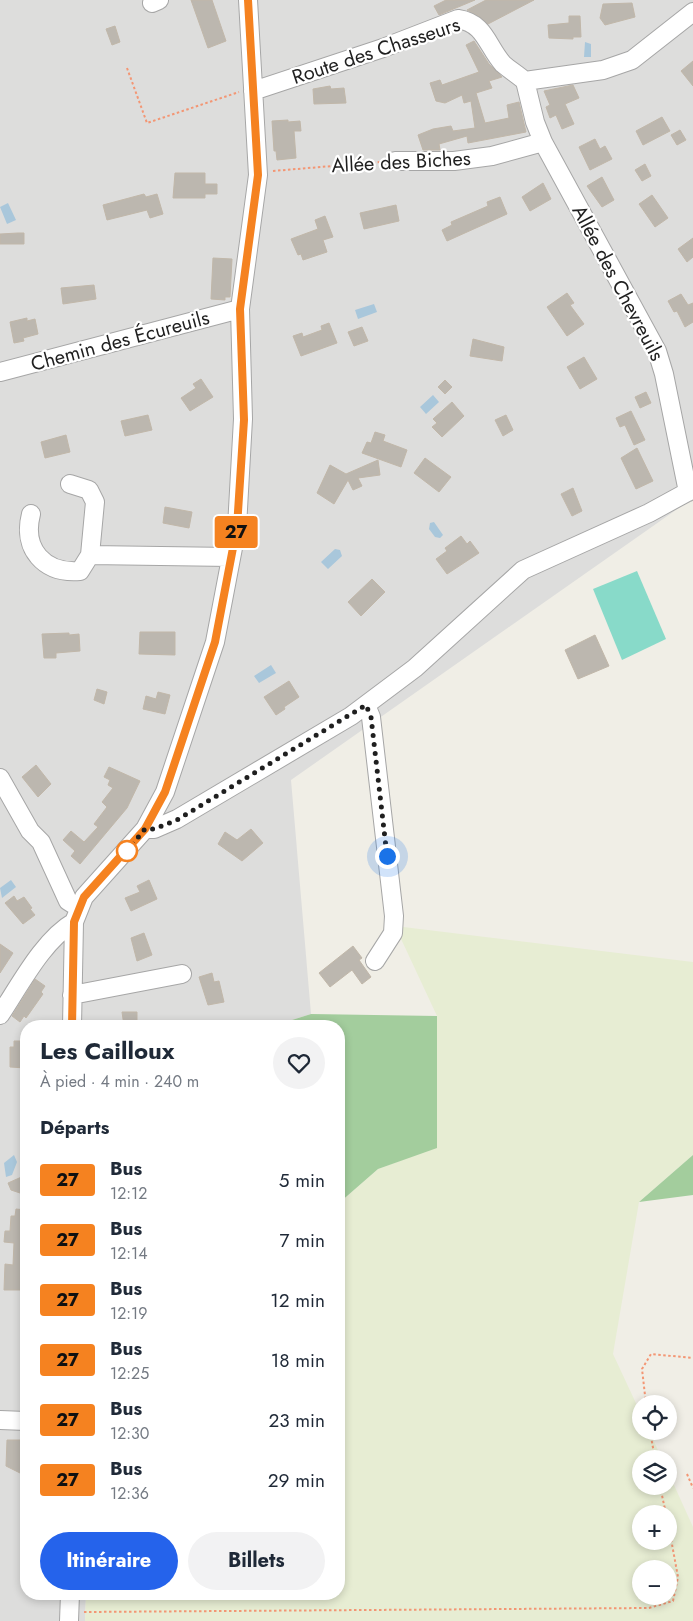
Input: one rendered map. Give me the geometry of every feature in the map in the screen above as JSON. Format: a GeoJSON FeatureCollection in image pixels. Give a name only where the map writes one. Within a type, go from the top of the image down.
{"type":"FeatureCollection","features":[{"type":"Feature","properties":{"kind":"street"},"geometry":{"type":"LineString","coordinates":[[0,1015],[52,940],[76,915],[88,892],[145,829],[165,792],[215,642],[237,527],[244,420],[240,309],[258,175],[248,0]]}},
{"type":"Feature","properties":{"kind":"street"},"geometry":{"type":"LineString","coordinates":[[525,81],[603,70],[632,60],[693,12]]}},
{"type":"Feature","properties":{"kind":"street","name":"Route des Chasseurs"},"geometry":{"type":"LineString","coordinates":[[253,90],[382,48],[458,19],[478,26],[503,63],[525,81]]}},
{"type":"Feature","properties":{"kind":"street","name":"Allée des Chevreuils"},"geometry":{"type":"LineString","coordinates":[[525,81],[535,122],[543,142],[657,351],[664,374],[690,491]]}},
{"type":"Feature","properties":{"kind":"street","name":"Allée des Biches"},"geometry":{"type":"LineString","coordinates":[[395,161],[454,161],[492,156],[543,142]]}},
{"type":"Feature","properties":{"kind":"street","name":"Chemin des Écureuils"},"geometry":{"type":"LineString","coordinates":[[0,372],[240,309]]}},
{"type":"Feature","properties":{"kind":"street"},"geometry":{"type":"LineString","coordinates":[[32,514],[27,528],[33,550],[50,567],[66,572],[80,571],[90,555],[95,502],[89,490],[70,484]]}},
{"type":"Feature","properties":{"kind":"street"},"geometry":{"type":"LineString","coordinates":[[145,829],[154,829],[177,820],[366,705],[415,668],[524,570],[648,514],[690,491]]}},
{"type":"Feature","properties":{"kind":"street"},"geometry":{"type":"LineString","coordinates":[[90,555],[231,557]]}},
{"type":"Feature","properties":{"kind":"street"},"geometry":{"type":"LineString","coordinates":[[366,705],[371,717],[394,916],[392,933],[375,961]]}},
{"type":"Feature","properties":{"kind":"street"},"geometry":{"type":"LineString","coordinates":[[0,778],[30,831],[41,842],[76,915],[72,1020]]}},
{"type":"Feature","properties":{"kind":"street"},"geometry":{"type":"LineString","coordinates":[[72,995],[182,974]]}},
{"type":"Feature","properties":{"kind":"street"},"geometry":{"type":"LineString","coordinates":[[0,1420],[20,1421]]}},
{"type":"Feature","properties":{"kind":"street"},"geometry":{"type":"LineString","coordinates":[[70,1600],[70,1617]]}},
{"type":"Feature","properties":{"kind":"path"},"geometry":{"type":"LineString","coordinates":[[127,68],[147,123],[220,96],[253,90]]}},
{"type":"Feature","properties":{"kind":"path","name":"Allée des Biches"},"geometry":{"type":"LineString","coordinates":[[258,175],[278,170],[395,161]]}},
{"type":"Feature","properties":{"kind":"path"},"geometry":{"type":"LineString","coordinates":[[645,1395],[642,1369],[651,1354],[693,1358]]}},
{"type":"Feature","properties":{"kind":"path"},"geometry":{"type":"LineString","coordinates":[[687,1474],[693,1488]]}},
{"type":"Feature","properties":{"kind":"path"},"geometry":{"type":"LineString","coordinates":[[70,1617],[649,1608],[673,1601],[678,1577],[673,1550]]}},
{"type":"Feature","properties":{"kind":"shaded area"},"geometry":{"type":"Polygon","coordinates":[[[0,0],[693,0],[693,498],[291,780],[311,1014],[292,1020],[20,1020],[20,1600],[86,1600],[85,1621],[0,1621],[0,0]]]}},
{"type":"Feature","properties":{"kind":"shaded area"},"geometry":{"type":"Polygon","coordinates":[[[585,42],[591,44],[591,57],[584,57],[585,42]]]}},
{"type":"Feature","properties":{"kind":"shaded area"},"geometry":{"type":"Polygon","coordinates":[[[8,203],[16,220],[7,224],[0,207],[8,203]]]}},
{"type":"Feature","properties":{"kind":"shaded area"},"geometry":{"type":"Polygon","coordinates":[[[374,304],[377,312],[358,319],[355,310],[374,304]]]}},
{"type":"Feature","properties":{"kind":"shaded area"},"geometry":{"type":"Polygon","coordinates":[[[433,395],[439,402],[426,414],[420,407],[433,395]]]}},
{"type":"Feature","properties":{"kind":"shaded area"},"geometry":{"type":"Polygon","coordinates":[[[434,522],[443,535],[440,538],[435,537],[429,529],[430,523],[434,522]]]}},
{"type":"Feature","properties":{"kind":"shaded area"},"geometry":{"type":"Polygon","coordinates":[[[335,549],[340,550],[342,556],[328,569],[321,562],[335,549]]]}},
{"type":"Feature","properties":{"kind":"shaded area"},"geometry":{"type":"Polygon","coordinates":[[[637,571],[666,639],[622,660],[593,589],[637,571]]]}},
{"type":"Feature","properties":{"kind":"shaded area"},"geometry":{"type":"Polygon","coordinates":[[[271,665],[276,673],[259,683],[254,676],[271,665]]]}},
{"type":"Feature","properties":{"kind":"shaded area"},"geometry":{"type":"Polygon","coordinates":[[[11,880],[16,887],[2,898],[0,888],[11,880]]]}},
{"type":"Feature","properties":{"kind":"shaded area"},"geometry":{"type":"Polygon","coordinates":[[[14,1155],[17,1162],[12,1175],[6,1177],[4,1163],[14,1155]]]}},
{"type":"Feature","properties":{"kind":"green space"},"geometry":{"type":"Polygon","coordinates":[[[395,926],[693,962],[693,1155],[639,1202],[613,1354],[632,1395],[632,1440],[653,1440],[658,1450],[632,1450],[632,1495],[677,1495],[677,1492],[693,1527],[693,1621],[85,1621],[86,1600],[345,1600],[345,1198],[378,1169],[437,1147],[437,1016],[395,926]]]}},
{"type":"Feature","properties":{"kind":"green space"},"geometry":{"type":"Polygon","coordinates":[[[311,1014],[437,1016],[437,1148],[378,1169],[345,1198],[345,1020],[292,1020],[311,1014]]]}},
{"type":"Feature","properties":{"kind":"green space"},"geometry":{"type":"Polygon","coordinates":[[[693,1155],[693,1195],[639,1202],[693,1155]]]}},
{"type":"Feature","properties":{"kind":"building"},"geometry":{"type":"Polygon","coordinates":[[[191,0],[212,0],[226,41],[208,48],[191,0]]]}},
{"type":"Feature","properties":{"kind":"building"},"geometry":{"type":"Polygon","coordinates":[[[446,0],[475,0],[439,15],[434,6],[446,0]]]}},
{"type":"Feature","properties":{"kind":"building"},"geometry":{"type":"Polygon","coordinates":[[[486,0],[534,0],[488,24],[479,16],[467,10],[486,0]]]}},
{"type":"Feature","properties":{"kind":"building"},"geometry":{"type":"Polygon","coordinates":[[[632,3],[635,17],[605,25],[600,18],[603,4],[632,3]]]}},
{"type":"Feature","properties":{"kind":"building"},"geometry":{"type":"Polygon","coordinates":[[[569,16],[580,16],[581,37],[573,37],[573,39],[549,38],[548,25],[569,23],[569,16]]]}},
{"type":"Feature","properties":{"kind":"building"},"geometry":{"type":"Polygon","coordinates":[[[115,26],[120,42],[112,45],[106,29],[115,26]]]}},
{"type":"Feature","properties":{"kind":"building"},"geometry":{"type":"Polygon","coordinates":[[[474,41],[489,64],[502,77],[489,81],[492,88],[476,93],[485,123],[509,118],[507,105],[519,102],[526,132],[468,143],[467,136],[439,144],[440,150],[423,150],[418,135],[433,129],[451,126],[453,131],[475,128],[471,101],[464,103],[462,95],[445,103],[436,101],[430,83],[440,80],[442,85],[479,72],[466,45],[474,41]]]}},
{"type":"Feature","properties":{"kind":"building"},"geometry":{"type":"Polygon","coordinates":[[[693,61],[693,86],[681,71],[693,61]]]}},
{"type":"Feature","properties":{"kind":"building"},"geometry":{"type":"Polygon","coordinates":[[[573,85],[579,98],[565,104],[574,124],[562,129],[556,115],[550,118],[546,107],[550,105],[544,91],[573,85]]]}},
{"type":"Feature","properties":{"kind":"building"},"geometry":{"type":"Polygon","coordinates":[[[330,86],[331,89],[344,88],[346,103],[314,104],[313,89],[330,86]]]}},
{"type":"Feature","properties":{"kind":"building"},"geometry":{"type":"Polygon","coordinates":[[[662,117],[670,131],[643,145],[636,131],[662,117]]]}},
{"type":"Feature","properties":{"kind":"building"},"geometry":{"type":"Polygon","coordinates":[[[288,120],[288,122],[300,121],[301,131],[294,131],[296,158],[277,160],[276,151],[274,151],[272,121],[288,120]]]}},
{"type":"Feature","properties":{"kind":"building"},"geometry":{"type":"Polygon","coordinates":[[[680,130],[686,140],[677,145],[671,135],[680,130]]]}},
{"type":"Feature","properties":{"kind":"building"},"geometry":{"type":"Polygon","coordinates":[[[595,139],[600,149],[605,146],[612,159],[590,170],[579,147],[595,139]]]}},
{"type":"Feature","properties":{"kind":"building"},"geometry":{"type":"Polygon","coordinates":[[[645,164],[651,176],[642,181],[635,170],[645,164]]]}},
{"type":"Feature","properties":{"kind":"building"},"geometry":{"type":"Polygon","coordinates":[[[175,173],[205,173],[205,184],[217,184],[217,194],[205,194],[205,198],[173,198],[175,173]]]}},
{"type":"Feature","properties":{"kind":"building"},"geometry":{"type":"Polygon","coordinates":[[[602,177],[614,200],[602,207],[587,186],[602,177]]]}},
{"type":"Feature","properties":{"kind":"building"},"geometry":{"type":"Polygon","coordinates":[[[543,183],[551,199],[530,211],[522,197],[543,183]]]}},
{"type":"Feature","properties":{"kind":"building"},"geometry":{"type":"Polygon","coordinates":[[[144,194],[146,197],[157,194],[163,214],[150,218],[147,210],[107,220],[103,205],[144,194]]]}},
{"type":"Feature","properties":{"kind":"building"},"geometry":{"type":"Polygon","coordinates":[[[652,195],[668,218],[655,227],[639,204],[652,195]]]}},
{"type":"Feature","properties":{"kind":"building"},"geometry":{"type":"Polygon","coordinates":[[[500,197],[507,214],[447,241],[442,230],[452,225],[451,222],[488,206],[487,202],[500,197]]]}},
{"type":"Feature","properties":{"kind":"building"},"geometry":{"type":"Polygon","coordinates":[[[396,205],[399,221],[364,229],[360,213],[396,205]]]}},
{"type":"Feature","properties":{"kind":"building"},"geometry":{"type":"Polygon","coordinates":[[[325,216],[333,237],[323,240],[327,252],[303,260],[301,254],[298,255],[291,239],[318,229],[315,220],[325,216]]]}},
{"type":"Feature","properties":{"kind":"building"},"geometry":{"type":"Polygon","coordinates":[[[24,233],[24,244],[0,244],[0,234],[24,233]]]}},
{"type":"Feature","properties":{"kind":"building"},"geometry":{"type":"Polygon","coordinates":[[[693,238],[693,257],[687,262],[678,249],[693,238]]]}},
{"type":"Feature","properties":{"kind":"building"},"geometry":{"type":"Polygon","coordinates":[[[213,258],[232,259],[230,297],[225,297],[225,300],[211,299],[213,258]]]}},
{"type":"Feature","properties":{"kind":"building"},"geometry":{"type":"Polygon","coordinates":[[[94,285],[96,299],[63,304],[61,288],[94,285]]]}},
{"type":"Feature","properties":{"kind":"building"},"geometry":{"type":"Polygon","coordinates":[[[567,293],[574,303],[570,305],[584,324],[567,336],[547,307],[567,293]]]}},
{"type":"Feature","properties":{"kind":"building"},"geometry":{"type":"Polygon","coordinates":[[[681,294],[688,305],[693,303],[693,322],[685,327],[677,311],[674,312],[668,301],[681,294]]]}},
{"type":"Feature","properties":{"kind":"building"},"geometry":{"type":"Polygon","coordinates":[[[27,318],[27,321],[35,319],[38,334],[23,338],[24,341],[14,343],[10,322],[27,318]]]}},
{"type":"Feature","properties":{"kind":"building"},"geometry":{"type":"Polygon","coordinates":[[[329,323],[337,343],[301,356],[293,336],[302,333],[303,337],[322,330],[321,326],[329,323]]]}},
{"type":"Feature","properties":{"kind":"building"},"geometry":{"type":"Polygon","coordinates":[[[362,327],[368,341],[354,346],[348,332],[362,327]]]}},
{"type":"Feature","properties":{"kind":"building"},"geometry":{"type":"Polygon","coordinates":[[[473,339],[504,347],[502,361],[470,356],[473,339]]]}},
{"type":"Feature","properties":{"kind":"building"},"geometry":{"type":"Polygon","coordinates":[[[584,357],[597,379],[580,389],[567,367],[584,357]]]}},
{"type":"Feature","properties":{"kind":"building"},"geometry":{"type":"Polygon","coordinates":[[[201,379],[213,397],[190,411],[181,398],[196,388],[193,384],[201,379]]]}},
{"type":"Feature","properties":{"kind":"building"},"geometry":{"type":"Polygon","coordinates":[[[445,380],[452,387],[445,394],[438,387],[445,380]]]}},
{"type":"Feature","properties":{"kind":"building"},"geometry":{"type":"Polygon","coordinates":[[[646,392],[651,403],[640,408],[635,397],[646,392]]]}},
{"type":"Feature","properties":{"kind":"building"},"geometry":{"type":"Polygon","coordinates":[[[452,402],[464,416],[442,437],[432,427],[437,423],[433,419],[452,402]]]}},
{"type":"Feature","properties":{"kind":"building"},"geometry":{"type":"Polygon","coordinates":[[[631,411],[645,440],[634,445],[625,425],[620,427],[616,418],[631,411]]]}},
{"type":"Feature","properties":{"kind":"building"},"geometry":{"type":"Polygon","coordinates":[[[148,415],[152,430],[125,436],[121,421],[148,415]]]}},
{"type":"Feature","properties":{"kind":"building"},"geometry":{"type":"Polygon","coordinates":[[[506,415],[513,430],[503,436],[495,420],[506,415]]]}},
{"type":"Feature","properties":{"kind":"building"},"geometry":{"type":"Polygon","coordinates":[[[375,432],[385,435],[383,441],[407,450],[401,467],[362,453],[367,442],[371,443],[375,432]]]}},
{"type":"Feature","properties":{"kind":"building"},"geometry":{"type":"Polygon","coordinates":[[[66,435],[70,452],[45,458],[41,442],[66,435]]]}},
{"type":"Feature","properties":{"kind":"building"},"geometry":{"type":"Polygon","coordinates":[[[637,448],[653,481],[636,489],[621,458],[637,448]]]}},
{"type":"Feature","properties":{"kind":"building"},"geometry":{"type":"Polygon","coordinates":[[[425,458],[451,477],[439,492],[414,473],[425,458]]]}},
{"type":"Feature","properties":{"kind":"building"},"geometry":{"type":"Polygon","coordinates":[[[378,460],[380,475],[358,478],[362,486],[353,490],[348,480],[334,504],[317,493],[330,465],[346,474],[378,460]]]}},
{"type":"Feature","properties":{"kind":"building"},"geometry":{"type":"Polygon","coordinates":[[[573,488],[582,511],[572,516],[561,494],[573,488]]]}},
{"type":"Feature","properties":{"kind":"building"},"geometry":{"type":"Polygon","coordinates":[[[165,507],[192,512],[189,528],[163,523],[165,507]]]}},
{"type":"Feature","properties":{"kind":"building"},"geometry":{"type":"Polygon","coordinates":[[[461,536],[467,544],[470,541],[479,553],[447,574],[436,559],[447,551],[445,548],[461,536]]]}},
{"type":"Feature","properties":{"kind":"building"},"geometry":{"type":"Polygon","coordinates":[[[372,579],[385,592],[361,616],[348,602],[372,579]]]}},
{"type":"Feature","properties":{"kind":"building"},"geometry":{"type":"Polygon","coordinates":[[[140,632],[175,632],[175,655],[139,654],[140,632]]]}},
{"type":"Feature","properties":{"kind":"building"},"geometry":{"type":"Polygon","coordinates":[[[69,633],[69,635],[79,634],[80,651],[56,653],[56,658],[44,658],[42,634],[69,633]]]}},
{"type":"Feature","properties":{"kind":"building"},"geometry":{"type":"Polygon","coordinates":[[[595,635],[609,666],[578,679],[565,650],[595,635]]]}},
{"type":"Feature","properties":{"kind":"building"},"geometry":{"type":"Polygon","coordinates":[[[289,681],[299,697],[276,715],[264,697],[289,681]]]}},
{"type":"Feature","properties":{"kind":"building"},"geometry":{"type":"Polygon","coordinates":[[[97,689],[107,692],[104,704],[94,700],[97,689]]]}},
{"type":"Feature","properties":{"kind":"building"},"geometry":{"type":"Polygon","coordinates":[[[158,692],[170,695],[165,714],[143,709],[146,696],[156,699],[158,692]]]}},
{"type":"Feature","properties":{"kind":"building"},"geometry":{"type":"Polygon","coordinates":[[[36,765],[51,784],[38,797],[22,777],[36,765]]]}},
{"type":"Feature","properties":{"kind":"building"},"geometry":{"type":"Polygon","coordinates":[[[109,767],[140,781],[127,808],[80,864],[71,856],[75,851],[63,840],[71,831],[84,842],[98,827],[94,824],[107,807],[102,802],[113,788],[108,785],[110,780],[104,777],[109,767]]]}},
{"type":"Feature","properties":{"kind":"building"},"geometry":{"type":"Polygon","coordinates":[[[251,829],[263,843],[242,861],[218,844],[225,832],[237,840],[251,829]]]}},
{"type":"Feature","properties":{"kind":"building"},"geometry":{"type":"Polygon","coordinates":[[[149,880],[157,899],[131,911],[125,898],[140,892],[137,886],[149,880]]]}},
{"type":"Feature","properties":{"kind":"building"},"geometry":{"type":"Polygon","coordinates":[[[14,896],[17,901],[24,897],[35,915],[23,924],[5,903],[14,896]]]}},
{"type":"Feature","properties":{"kind":"building"},"geometry":{"type":"Polygon","coordinates":[[[144,933],[152,955],[137,961],[131,938],[144,933]]]}},
{"type":"Feature","properties":{"kind":"building"},"geometry":{"type":"Polygon","coordinates":[[[0,944],[13,953],[0,973],[0,944]]]}},
{"type":"Feature","properties":{"kind":"building"},"geometry":{"type":"Polygon","coordinates":[[[353,946],[362,958],[359,960],[371,977],[362,984],[352,970],[330,987],[319,973],[353,946]]]}},
{"type":"Feature","properties":{"kind":"building"},"geometry":{"type":"Polygon","coordinates":[[[212,973],[214,982],[219,981],[224,1002],[208,1005],[199,977],[212,973]]]}},
{"type":"Feature","properties":{"kind":"building"},"geometry":{"type":"Polygon","coordinates":[[[35,979],[45,986],[41,992],[43,994],[26,1018],[24,1016],[20,1022],[12,1016],[35,979]]]}},
{"type":"Feature","properties":{"kind":"building"},"geometry":{"type":"Polygon","coordinates":[[[122,1012],[137,1012],[137,1020],[123,1020],[122,1012]]]}},
{"type":"Feature","properties":{"kind":"building"},"geometry":{"type":"Polygon","coordinates":[[[14,1041],[20,1041],[20,1068],[10,1067],[10,1047],[14,1047],[14,1041]]]}},
{"type":"Feature","properties":{"kind":"building"},"geometry":{"type":"Polygon","coordinates":[[[20,1178],[20,1193],[11,1190],[8,1183],[20,1178]]]}},
{"type":"Feature","properties":{"kind":"building"},"geometry":{"type":"Polygon","coordinates":[[[16,1209],[20,1209],[20,1290],[4,1290],[5,1264],[13,1265],[14,1243],[4,1242],[5,1231],[10,1231],[11,1216],[15,1216],[16,1209]]]}},
{"type":"Feature","properties":{"kind":"building"},"geometry":{"type":"Polygon","coordinates":[[[7,1440],[20,1440],[20,1473],[6,1466],[7,1440]]]}},
{"type":"Feature","properties":{"kind":"bus line","name":"27"},"geometry":{"type":"LineString","coordinates":[[72,1020],[74,922],[78,908],[88,892],[145,829],[165,792],[215,642],[237,527],[244,420],[240,309],[258,175],[248,0]]}},
{"type":"Feature","properties":{"kind":"route"},"geometry":{"type":"LineString","coordinates":[[127,851],[145,829],[154,829],[177,820],[366,705],[371,717],[387,856]]}}]}
